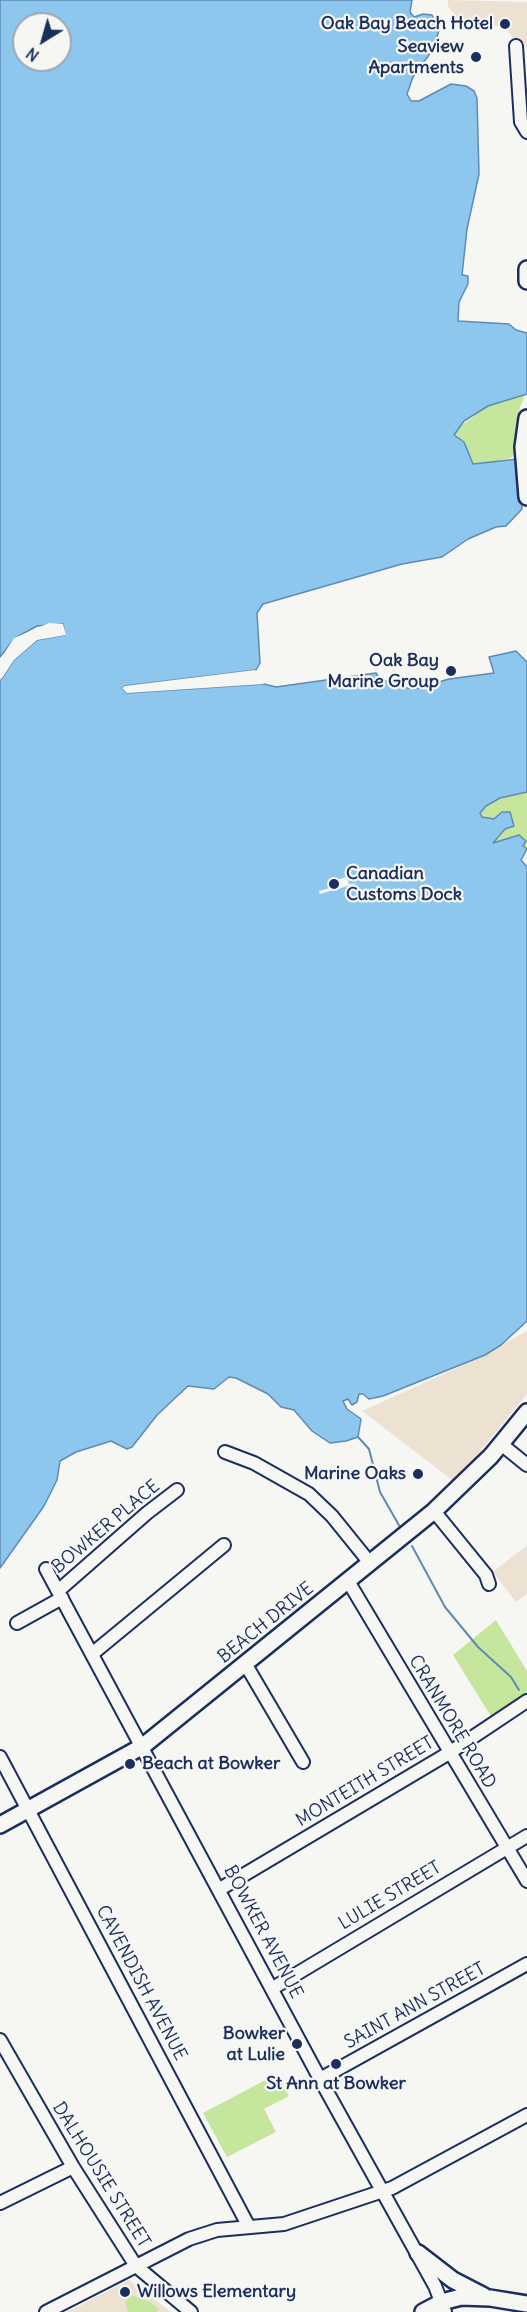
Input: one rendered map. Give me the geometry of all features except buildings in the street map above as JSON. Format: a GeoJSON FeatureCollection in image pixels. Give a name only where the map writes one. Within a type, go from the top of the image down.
{"type":"FeatureCollection","features":[{"type":"Feature","properties":{"kind":"main road"},"geometry":{"type":"LineString","coordinates":[[527,269],[527,281]]}},
{"type":"Feature","properties":{"kind":"main road"},"geometry":{"type":"LineString","coordinates":[[527,418],[523,447],[527,497]]}},
{"type":"Feature","properties":{"kind":"main road","name":"BEACH DRIVE"},"geometry":{"type":"LineString","coordinates":[[0,1825],[143,1746],[434,1511],[473,1476],[527,1412]]}},
{"type":"Feature","properties":{"kind":"main road"},"geometry":{"type":"LineString","coordinates":[[418,2253],[453,2280],[490,2298]]}},
{"type":"Feature","properties":{"kind":"main road"},"geometry":{"type":"LineString","coordinates":[[423,2312],[446,2309],[470,2297],[527,2304]]}},
{"type":"Feature","properties":{"kind":"street"},"geometry":{"type":"LineString","coordinates":[[516,46],[521,122],[527,132]]}},
{"type":"Feature","properties":{"kind":"street"},"geometry":{"type":"LineString","coordinates":[[501,1444],[527,1465]]}},
{"type":"Feature","properties":{"kind":"street"},"geometry":{"type":"LineString","coordinates":[[225,1452],[254,1463],[309,1494],[332,1516],[370,1563]]}},
{"type":"Feature","properties":{"kind":"street","name":"BOWKER PLACE"},"geometry":{"type":"LineString","coordinates":[[16,1623],[60,1595],[177,1490]]}},
{"type":"Feature","properties":{"kind":"street"},"geometry":{"type":"LineString","coordinates":[[434,1511],[486,1575],[489,1584]]}},
{"type":"Feature","properties":{"kind":"street"},"geometry":{"type":"LineString","coordinates":[[92,1654],[224,1545]]}},
{"type":"Feature","properties":{"kind":"street","name":"BOWKER AVENUE"},"geometry":{"type":"LineString","coordinates":[[46,1569],[220,1889],[320,2079],[418,2253],[446,2309]]}},
{"type":"Feature","properties":{"kind":"street","name":"CRANMORE ROAD"},"geometry":{"type":"LineString","coordinates":[[348,1581],[527,1881]]}},
{"type":"Feature","properties":{"kind":"street"},"geometry":{"type":"LineString","coordinates":[[246,1665],[303,1762]]}},
{"type":"Feature","properties":{"kind":"street","name":"MONTEITH STREET"},"geometry":{"type":"LineString","coordinates":[[220,1889],[449,1753],[527,1701]]}},
{"type":"Feature","properties":{"kind":"street","name":"CAVENDISH AVENUE"},"geometry":{"type":"LineString","coordinates":[[0,1757],[249,2227]]}},
{"type":"Feature","properties":{"kind":"street","name":"LULIE STREET"},"geometry":{"type":"LineString","coordinates":[[273,1988],[527,1836]]}},
{"type":"Feature","properties":{"kind":"street","name":"SAINT ANN STREET"},"geometry":{"type":"LineString","coordinates":[[320,2079],[527,1964]]}},
{"type":"Feature","properties":{"kind":"street","name":"DALHOUSIE STREET"},"geometry":{"type":"LineString","coordinates":[[0,2040],[73,2167],[135,2266],[191,2312]]}},
{"type":"Feature","properties":{"kind":"street"},"geometry":{"type":"LineString","coordinates":[[46,2312],[189,2239],[217,2230],[284,2224],[383,2191],[527,2115]]}},
{"type":"Feature","properties":{"kind":"street"},"geometry":{"type":"LineString","coordinates":[[0,2203],[73,2167]]}},
{"type":"Feature","properties":{"kind":"shaded area","name":"Oak Bay Beach Hotel"},"geometry":{"type":"Polygon","coordinates":[[[448,0],[527,2],[527,49],[522,41],[514,40],[506,28],[457,18],[448,6],[448,0]]]}},
{"type":"Feature","properties":{"kind":"shaded area"},"geometry":{"type":"Polygon","coordinates":[[[527,1331],[527,1394],[455,1482],[362,1411],[468,1363],[527,1331]]]}},
{"type":"Feature","properties":{"kind":"shaded area"},"geometry":{"type":"Polygon","coordinates":[[[527,1545],[527,1594],[516,1602],[493,1572],[527,1545]]]}},
{"type":"Feature","properties":{"kind":"shaded area","name":"Willows Elementary"},"geometry":{"type":"Polygon","coordinates":[[[129,2280],[171,2312],[66,2312],[77,2307],[129,2280]]]}},
{"type":"Feature","properties":{"kind":"green space"},"geometry":{"type":"Polygon","coordinates":[[[525,395],[520,407],[514,454],[511,458],[480,465],[473,464],[464,442],[454,435],[458,428],[488,406],[525,395]]]}},
{"type":"Feature","properties":{"kind":"green space"},"geometry":{"type":"Polygon","coordinates":[[[527,792],[527,849],[523,846],[526,840],[519,835],[494,844],[505,829],[511,828],[502,812],[494,819],[482,817],[480,813],[485,806],[500,798],[527,792]]]}},
{"type":"Feature","properties":{"kind":"green space"},"geometry":{"type":"Polygon","coordinates":[[[496,1620],[527,1671],[527,1693],[492,1718],[453,1655],[496,1620]]]}},
{"type":"Feature","properties":{"kind":"green space"},"geometry":{"type":"Polygon","coordinates":[[[277,2074],[289,2096],[264,2109],[276,2132],[227,2157],[203,2113],[277,2074]]]}},
{"type":"Feature","properties":{"kind":"green space"},"geometry":{"type":"Polygon","coordinates":[[[129,2294],[150,2302],[159,2309],[157,2312],[128,2312],[125,2303],[129,2294]]]}},
{"type":"Feature","properties":{"kind":"water"},"geometry":{"type":"Polygon","coordinates":[[[0,0],[412,0],[410,12],[414,17],[423,14],[432,15],[439,30],[434,48],[413,77],[407,94],[411,101],[419,101],[451,84],[466,86],[474,91],[477,98],[479,174],[467,229],[462,275],[468,276],[468,284],[459,302],[458,321],[509,324],[516,330],[527,333],[527,394],[488,406],[464,421],[454,435],[464,442],[473,464],[518,459],[522,509],[506,526],[496,527],[468,539],[442,557],[402,564],[263,604],[257,613],[260,663],[256,670],[122,688],[127,693],[264,684],[276,687],[376,673],[379,678],[400,687],[415,689],[449,679],[494,673],[489,657],[516,651],[527,662],[527,792],[500,798],[486,806],[480,813],[482,817],[494,819],[502,812],[510,812],[514,826],[505,829],[493,843],[519,835],[526,841],[523,846],[527,849],[521,860],[527,867],[527,1321],[501,1345],[485,1355],[383,1396],[369,1399],[359,1394],[357,1402],[352,1405],[348,1399],[343,1401],[347,1409],[361,1419],[358,1437],[346,1441],[330,1443],[312,1431],[294,1410],[281,1407],[268,1394],[236,1378],[229,1377],[214,1389],[188,1386],[157,1415],[132,1447],[127,1449],[111,1441],[76,1452],[60,1461],[57,1480],[44,1506],[0,1568],[0,681],[14,660],[37,640],[65,635],[63,624],[37,626],[15,638],[0,657],[0,0]]]}},
{"type":"Feature","properties":{"kind":"pier"},"geometry":{"type":"Polygon","coordinates":[[[49,623],[63,624],[66,635],[37,640],[14,660],[0,681],[4,670],[23,647],[36,638],[63,633],[61,627],[38,629],[16,640],[0,660],[14,638],[49,623]]]}},
{"type":"Feature","properties":{"kind":"pier"},"geometry":{"type":"Polygon","coordinates":[[[255,670],[257,673],[126,689],[262,681],[264,684],[127,693],[122,688],[125,686],[255,670]]]}},
{"type":"Feature","properties":{"kind":"pier"},"geometry":{"type":"Polygon","coordinates":[[[347,877],[349,884],[358,883],[320,894],[319,891],[333,887],[332,881],[347,877]]]}},
{"type":"Feature","properties":{"kind":"waterway"},"geometry":{"type":"LineString","coordinates":[[358,1437],[369,1449],[380,1492],[400,1527]]}},
{"type":"Feature","properties":{"kind":"waterway"},"geometry":{"type":"LineString","coordinates":[[412,1546],[445,1607],[478,1647],[511,1677],[519,1690]]}},
{"type":"Feature","properties":{"kind":"place","name":"Oak Bay Beach Hotel"},"geometry":{"type":"Point","coordinates":[505,24]}},
{"type":"Feature","properties":{"kind":"place","name":"Seaview Apartments"},"geometry":{"type":"Point","coordinates":[476,57]}},
{"type":"Feature","properties":{"kind":"place","name":"Oak Bay Marine Group"},"geometry":{"type":"Point","coordinates":[451,671]}},
{"type":"Feature","properties":{"kind":"place","name":"Canadian Customs Dock"},"geometry":{"type":"Point","coordinates":[334,884]}},
{"type":"Feature","properties":{"kind":"place","name":"Marine Oaks"},"geometry":{"type":"Point","coordinates":[418,1474]}},
{"type":"Feature","properties":{"kind":"place","name":"Beach at Bowker"},"geometry":{"type":"Point","coordinates":[130,1764]}},
{"type":"Feature","properties":{"kind":"place","name":"Bowker at Lulie"},"geometry":{"type":"Point","coordinates":[297,2044]}},
{"type":"Feature","properties":{"kind":"place","name":"St Ann at Bowker"},"geometry":{"type":"Point","coordinates":[336,2064]}},
{"type":"Feature","properties":{"kind":"place","name":"Willows Elementary"},"geometry":{"type":"Point","coordinates":[125,2292]}}]}
